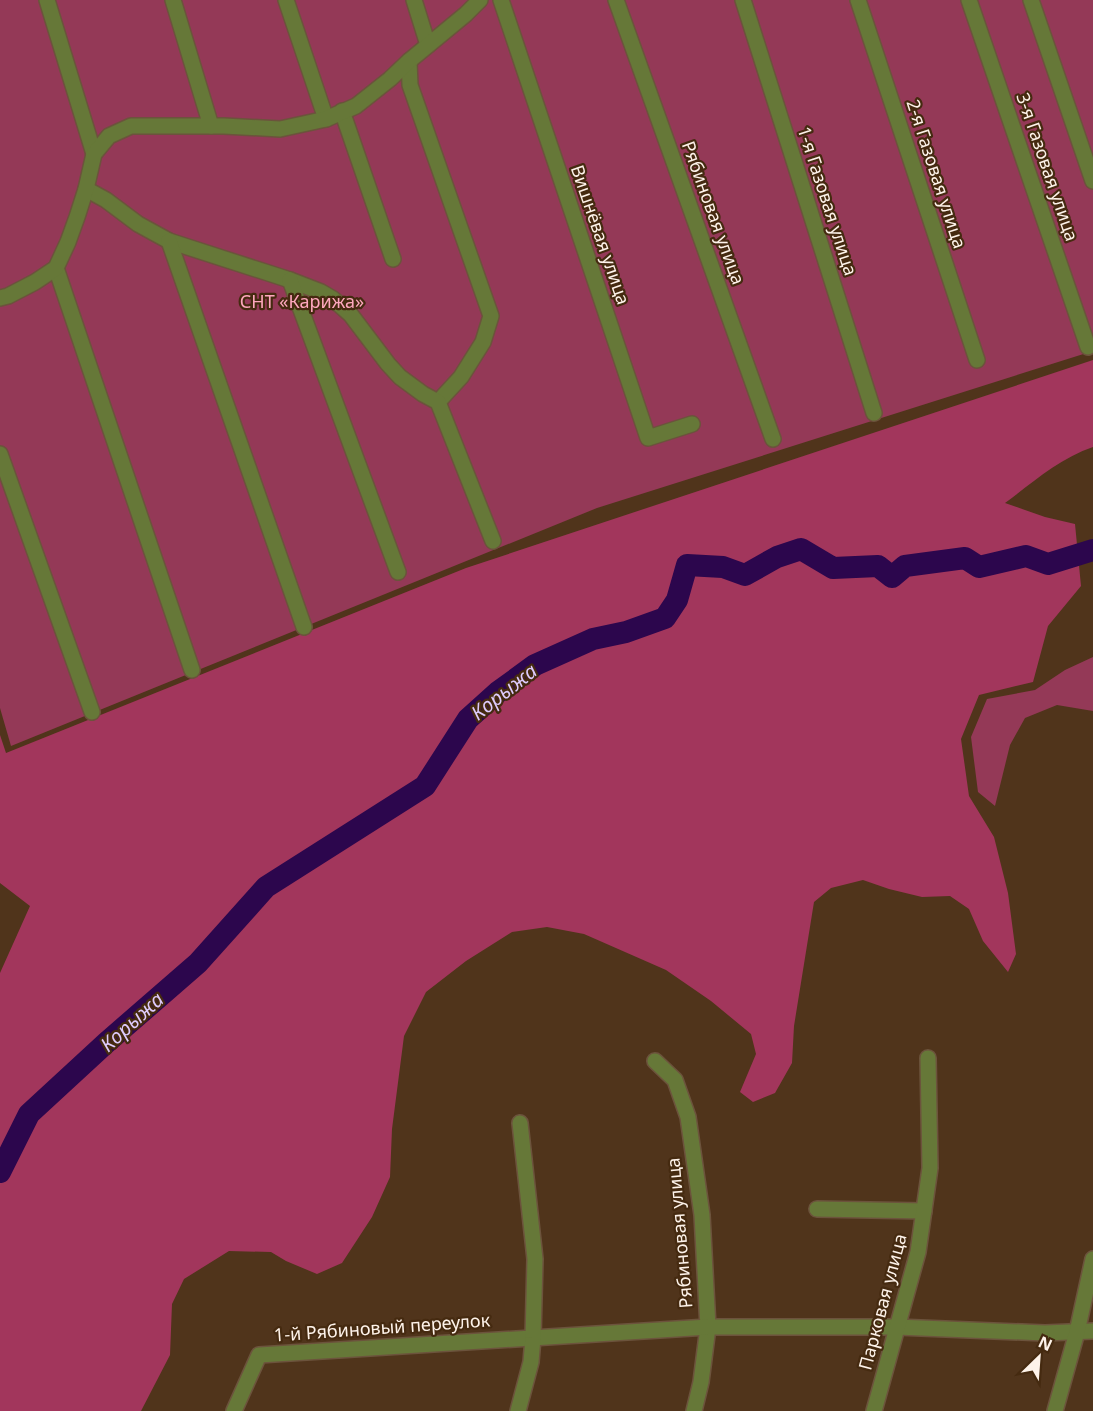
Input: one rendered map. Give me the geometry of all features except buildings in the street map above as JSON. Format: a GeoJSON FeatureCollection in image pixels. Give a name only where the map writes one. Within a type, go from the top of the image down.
{"type":"FeatureCollection","features":[{"type":"Feature","properties":{"kind":"street"},"geometry":{"type":"LineString","coordinates":[[47,0],[94,154]]}},
{"type":"Feature","properties":{"kind":"street"},"geometry":{"type":"LineString","coordinates":[[173,0],[211,126]]}},
{"type":"Feature","properties":{"kind":"street"},"geometry":{"type":"LineString","coordinates":[[286,0],[326,119]]}},
{"type":"Feature","properties":{"kind":"street"},"geometry":{"type":"LineString","coordinates":[[414,0],[428,45]]}},
{"type":"Feature","properties":{"kind":"street"},"geometry":{"type":"LineString","coordinates":[[0,298],[8,296],[56,268],[68,242],[86,189],[94,154],[109,136],[131,126],[280,129],[326,119],[356,106],[480,0]]}},
{"type":"Feature","properties":{"kind":"street","name":"Вишнёвая улица"},"geometry":{"type":"LineString","coordinates":[[501,0],[648,438],[692,424]]}},
{"type":"Feature","properties":{"kind":"street","name":"Рябиновая улица"},"geometry":{"type":"LineString","coordinates":[[616,0],[773,439]]}},
{"type":"Feature","properties":{"kind":"street","name":"1-я Газовая улица"},"geometry":{"type":"LineString","coordinates":[[743,0],[874,413]]}},
{"type":"Feature","properties":{"kind":"street","name":"2-я Газовая улица"},"geometry":{"type":"LineString","coordinates":[[858,0],[976,360]]}},
{"type":"Feature","properties":{"kind":"street","name":"3-я Газовая улица"},"geometry":{"type":"LineString","coordinates":[[969,0],[1088,347]]}},
{"type":"Feature","properties":{"kind":"street"},"geometry":{"type":"LineString","coordinates":[[1031,0],[1093,181]]}},
{"type":"Feature","properties":{"kind":"street"},"geometry":{"type":"LineString","coordinates":[[409,61],[411,85],[491,316],[483,342],[461,377],[438,402]]}},
{"type":"Feature","properties":{"kind":"street"},"geometry":{"type":"LineString","coordinates":[[342,111],[393,259]]}},
{"type":"Feature","properties":{"kind":"street"},"geometry":{"type":"LineString","coordinates":[[86,189],[106,200],[138,224],[169,241],[290,280],[333,299],[351,315],[400,377],[438,402],[493,541]]}},
{"type":"Feature","properties":{"kind":"street"},"geometry":{"type":"LineString","coordinates":[[169,241],[304,627]]}},
{"type":"Feature","properties":{"kind":"street"},"geometry":{"type":"LineString","coordinates":[[56,268],[192,670]]}},
{"type":"Feature","properties":{"kind":"street"},"geometry":{"type":"LineString","coordinates":[[290,280],[398,572]]}},
{"type":"Feature","properties":{"kind":"street"},"geometry":{"type":"LineString","coordinates":[[0,454],[92,712]]}},
{"type":"Feature","properties":{"kind":"street","name":"Парковая улица"},"geometry":{"type":"LineString","coordinates":[[874,1411],[918,1252],[930,1168],[928,1058]]}},
{"type":"Feature","properties":{"kind":"street","name":"Рябиновая улица"},"geometry":{"type":"LineString","coordinates":[[655,1061],[675,1080],[688,1117],[702,1215],[708,1327],[701,1382],[694,1411]]}},
{"type":"Feature","properties":{"kind":"street"},"geometry":{"type":"LineString","coordinates":[[518,1411],[531,1362],[535,1259],[520,1123]]}},
{"type":"Feature","properties":{"kind":"street"},"geometry":{"type":"LineString","coordinates":[[817,1209],[924,1211]]}},
{"type":"Feature","properties":{"kind":"street"},"geometry":{"type":"LineString","coordinates":[[1055,1411],[1077,1332],[1093,1259]]}},
{"type":"Feature","properties":{"kind":"street"},"geometry":{"type":"LineString","coordinates":[[533,1338],[708,1327],[897,1327],[1045,1333],[1093,1331]]}},
{"type":"Feature","properties":{"kind":"street","name":"1-й Рябиновый переулок"},"geometry":{"type":"LineString","coordinates":[[234,1411],[259,1355],[533,1338]]}},
{"type":"Feature","properties":{"kind":"green space","name":"СНТ «Карижа»"},"geometry":{"type":"Polygon","coordinates":[[[0,0],[1093,0],[1093,351],[597,508],[11,746],[0,708],[0,0]]]}},
{"type":"Feature","properties":{"kind":"green space"},"geometry":{"type":"Polygon","coordinates":[[[1093,657],[1093,711],[1057,705],[1025,718],[1010,745],[995,806],[978,792],[971,737],[987,699],[1035,690],[1065,670],[1093,657]]]}},
{"type":"Feature","properties":{"kind":"shaded area"},"geometry":{"type":"Polygon","coordinates":[[[1093,360],[1093,447],[1058,464],[1005,503],[1045,517],[1075,524],[1081,586],[1048,626],[1033,682],[979,695],[961,739],[969,796],[994,837],[1008,893],[1016,954],[1008,972],[983,941],[969,909],[950,896],[922,897],[863,880],[831,888],[814,902],[794,1026],[792,1063],[775,1093],[753,1102],[740,1092],[756,1054],[751,1034],[711,1001],[666,970],[584,934],[547,927],[512,932],[466,961],[426,992],[404,1036],[392,1129],[390,1177],[372,1217],[342,1263],[317,1274],[271,1252],[229,1251],[184,1279],[172,1304],[170,1355],[141,1411],[0,1411],[0,973],[30,906],[0,883],[0,735],[6,753],[466,568],[1093,360]]]}},
{"type":"Feature","properties":{"kind":"waterway","name":"Корыжа"},"geometry":{"type":"LineString","coordinates":[[0,1172],[29,1114],[198,963],[266,887],[425,786],[468,719],[498,692],[535,665],[593,639],[626,632],[665,618],[677,600],[687,565],[723,567],[745,575],[777,557],[801,549],[833,568],[878,566],[892,577],[905,566],[965,558],[979,567],[1026,556],[1048,564],[1093,550]]}}]}
